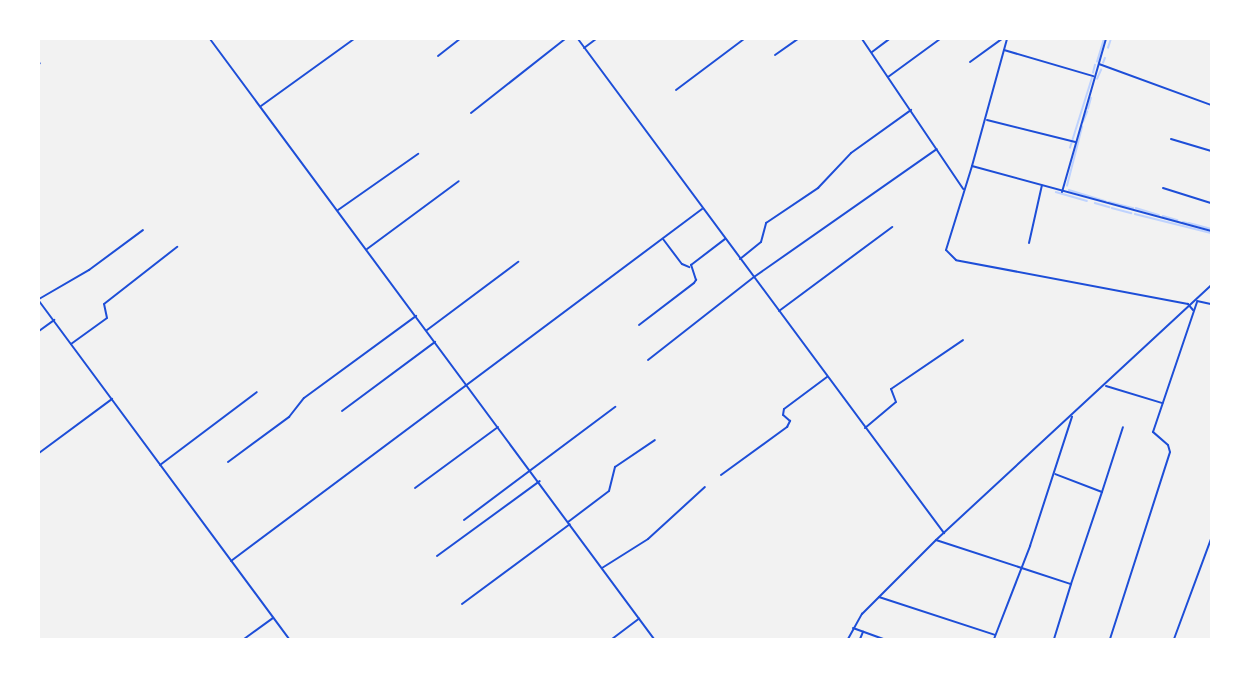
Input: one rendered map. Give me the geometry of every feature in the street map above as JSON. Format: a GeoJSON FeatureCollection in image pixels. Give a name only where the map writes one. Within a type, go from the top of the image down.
{"type":"FeatureCollection","features":[{"type":"Feature","properties":{"kind":"street"},"geometry":{"type":"LineString","coordinates":[[210,39],[540,481],[654,639]]}},
{"type":"Feature","properties":{"kind":"street"},"geometry":{"type":"LineString","coordinates":[[261,106],[354,39]]}},
{"type":"Feature","properties":{"kind":"street"},"geometry":{"type":"LineString","coordinates":[[438,56],[460,39]]}},
{"type":"Feature","properties":{"kind":"street"},"geometry":{"type":"LineString","coordinates":[[471,113],[565,39]]}},
{"type":"Feature","properties":{"kind":"street"},"geometry":{"type":"LineString","coordinates":[[578,39],[583,49],[944,533]]}},
{"type":"Feature","properties":{"kind":"street"},"geometry":{"type":"LineString","coordinates":[[583,49],[596,39]]}},
{"type":"Feature","properties":{"kind":"street"},"geometry":{"type":"LineString","coordinates":[[676,90],[744,39]]}},
{"type":"Feature","properties":{"kind":"street"},"geometry":{"type":"LineString","coordinates":[[774,55],[798,39]]}},
{"type":"Feature","properties":{"kind":"street"},"geometry":{"type":"LineString","coordinates":[[862,39],[963,189]]}},
{"type":"Feature","properties":{"kind":"street"},"geometry":{"type":"LineString","coordinates":[[872,52],[889,39]]}},
{"type":"Feature","properties":{"kind":"street"},"geometry":{"type":"LineString","coordinates":[[888,77],[940,39]]}},
{"type":"Feature","properties":{"kind":"street"},"geometry":{"type":"LineString","coordinates":[[970,62],[1002,39]]}},
{"type":"Feature","properties":{"kind":"street"},"geometry":{"type":"LineString","coordinates":[[1007,39],[987,120],[963,189],[946,250],[950,258],[1188,304],[1192,310]]}},
{"type":"Feature","properties":{"kind":"street"},"geometry":{"type":"LineString","coordinates":[[1062,192],[1106,39]]}},
{"type":"Feature","properties":{"kind":"street"},"geometry":{"type":"LineString","coordinates":[[1004,50],[1095,76]]}},
{"type":"Feature","properties":{"kind":"street"},"geometry":{"type":"LineString","coordinates":[[1099,64],[1211,105]]}},
{"type":"Feature","properties":{"kind":"street"},"geometry":{"type":"LineString","coordinates":[[740,259],[761,242],[766,223],[818,188],[851,153],[911,110]]}},
{"type":"Feature","properties":{"kind":"street"},"geometry":{"type":"LineString","coordinates":[[987,120],[1075,141]]}},
{"type":"Feature","properties":{"kind":"street"},"geometry":{"type":"LineString","coordinates":[[1171,139],[1211,151]]}},
{"type":"Feature","properties":{"kind":"street"},"geometry":{"type":"LineString","coordinates":[[648,360],[754,277],[937,149]]}},
{"type":"Feature","properties":{"kind":"street"},"geometry":{"type":"LineString","coordinates":[[338,210],[418,154]]}},
{"type":"Feature","properties":{"kind":"street"},"geometry":{"type":"LineString","coordinates":[[972,166],[1211,231]]}},
{"type":"Feature","properties":{"kind":"street"},"geometry":{"type":"LineString","coordinates":[[367,249],[459,181]]}},
{"type":"Feature","properties":{"kind":"street"},"geometry":{"type":"LineString","coordinates":[[1029,243],[1042,185]]}},
{"type":"Feature","properties":{"kind":"street"},"geometry":{"type":"LineString","coordinates":[[1163,188],[1211,203]]}},
{"type":"Feature","properties":{"kind":"street"},"geometry":{"type":"LineString","coordinates":[[231,561],[702,209]]}},
{"type":"Feature","properties":{"kind":"street"},"geometry":{"type":"LineString","coordinates":[[779,311],[892,227]]}},
{"type":"Feature","properties":{"kind":"street"},"geometry":{"type":"LineString","coordinates":[[143,230],[89,270],[39,300],[289,639]]}},
{"type":"Feature","properties":{"kind":"street"},"geometry":{"type":"LineString","coordinates":[[639,325],[696,280],[690,267],[682,264],[663,239]]}},
{"type":"Feature","properties":{"kind":"street"},"geometry":{"type":"LineString","coordinates":[[690,267],[725,239]]}},
{"type":"Feature","properties":{"kind":"street"},"geometry":{"type":"LineString","coordinates":[[70,344],[107,318],[104,304],[177,247]]}},
{"type":"Feature","properties":{"kind":"street"},"geometry":{"type":"LineString","coordinates":[[427,330],[518,262]]}},
{"type":"Feature","properties":{"kind":"street"},"geometry":{"type":"LineString","coordinates":[[1110,639],[1170,452],[1168,445],[1153,432],[1192,310],[1211,285]]}},
{"type":"Feature","properties":{"kind":"street"},"geometry":{"type":"LineString","coordinates":[[848,639],[853,628],[879,597],[936,540],[1106,386],[1188,304],[1197,301],[1211,304]]}},
{"type":"Feature","properties":{"kind":"street"},"geometry":{"type":"LineString","coordinates":[[228,462],[289,417],[304,398],[416,316]]}},
{"type":"Feature","properties":{"kind":"street"},"geometry":{"type":"LineString","coordinates":[[39,331],[54,320]]}},
{"type":"Feature","properties":{"kind":"street"},"geometry":{"type":"LineString","coordinates":[[865,428],[896,402],[891,389],[963,340]]}},
{"type":"Feature","properties":{"kind":"street"},"geometry":{"type":"LineString","coordinates":[[342,411],[435,342]]}},
{"type":"Feature","properties":{"kind":"street"},"geometry":{"type":"LineString","coordinates":[[722,475],[787,427],[790,421],[783,414],[784,409],[827,377]]}},
{"type":"Feature","properties":{"kind":"street"},"geometry":{"type":"LineString","coordinates":[[1106,386],[1162,402]]}},
{"type":"Feature","properties":{"kind":"street"},"geometry":{"type":"LineString","coordinates":[[160,465],[257,392]]}},
{"type":"Feature","properties":{"kind":"street"},"geometry":{"type":"LineString","coordinates":[[39,453],[112,399]]}},
{"type":"Feature","properties":{"kind":"street"},"geometry":{"type":"LineString","coordinates":[[464,520],[615,407]]}},
{"type":"Feature","properties":{"kind":"street"},"geometry":{"type":"LineString","coordinates":[[994,639],[1055,474],[1073,415]]}},
{"type":"Feature","properties":{"kind":"street"},"geometry":{"type":"LineString","coordinates":[[415,488],[498,427]]}},
{"type":"Feature","properties":{"kind":"street"},"geometry":{"type":"LineString","coordinates":[[1054,639],[1124,427]]}},
{"type":"Feature","properties":{"kind":"street"},"geometry":{"type":"LineString","coordinates":[[462,604],[609,491],[615,467],[655,440]]}},
{"type":"Feature","properties":{"kind":"street"},"geometry":{"type":"LineString","coordinates":[[1055,474],[1102,492]]}},
{"type":"Feature","properties":{"kind":"street"},"geometry":{"type":"LineString","coordinates":[[437,556],[540,481]]}},
{"type":"Feature","properties":{"kind":"street"},"geometry":{"type":"LineString","coordinates":[[602,568],[648,539],[705,487]]}},
{"type":"Feature","properties":{"kind":"street"},"geometry":{"type":"LineString","coordinates":[[1174,639],[1211,539]]}},
{"type":"Feature","properties":{"kind":"street"},"geometry":{"type":"LineString","coordinates":[[936,540],[1020,570],[1071,584]]}},
{"type":"Feature","properties":{"kind":"street"},"geometry":{"type":"LineString","coordinates":[[879,597],[995,635]]}},
{"type":"Feature","properties":{"kind":"street"},"geometry":{"type":"LineString","coordinates":[[244,639],[273,618]]}},
{"type":"Feature","properties":{"kind":"street"},"geometry":{"type":"LineString","coordinates":[[612,639],[639,619]]}},
{"type":"Feature","properties":{"kind":"street"},"geometry":{"type":"LineString","coordinates":[[853,628],[884,639]]}},
{"type":"Feature","properties":{"kind":"street"},"geometry":{"type":"LineString","coordinates":[[861,639],[863,632]]}},
{"type":"Feature","properties":{"kind":"waterway"},"geometry":{"type":"LineString","coordinates":[[1097,62],[1104,39]]}},
{"type":"Feature","properties":{"kind":"waterway"},"geometry":{"type":"LineString","coordinates":[[1108,48],[1111,39]]}},
{"type":"Feature","properties":{"kind":"waterway"},"geometry":{"type":"LineString","coordinates":[[1103,63],[1105,58]]}},
{"type":"Feature","properties":{"kind":"waterway"},"geometry":{"type":"LineString","coordinates":[[1093,73],[1095,65]]}},
{"type":"Feature","properties":{"kind":"waterway"},"geometry":{"type":"LineString","coordinates":[[1097,79],[1101,70]]}},
{"type":"Feature","properties":{"kind":"waterway"},"geometry":{"type":"LineString","coordinates":[[1070,148],[1092,78]]}},
{"type":"Feature","properties":{"kind":"waterway"},"geometry":{"type":"LineString","coordinates":[[1088,109],[1091,98]]}},
{"type":"Feature","properties":{"kind":"waterway"},"geometry":{"type":"LineString","coordinates":[[1083,122],[1087,112]]}},
{"type":"Feature","properties":{"kind":"waterway"},"geometry":{"type":"LineString","coordinates":[[1067,186],[1082,127]]}},
{"type":"Feature","properties":{"kind":"waterway"},"geometry":{"type":"LineString","coordinates":[[1069,190],[1105,201]]}},
{"type":"Feature","properties":{"kind":"waterway"},"geometry":{"type":"LineString","coordinates":[[1056,192],[1087,201]]}},
{"type":"Feature","properties":{"kind":"waterway"},"geometry":{"type":"LineString","coordinates":[[1109,202],[1133,208]]}},
{"type":"Feature","properties":{"kind":"waterway"},"geometry":{"type":"LineString","coordinates":[[1095,203],[1109,207]]}},
{"type":"Feature","properties":{"kind":"waterway"},"geometry":{"type":"LineString","coordinates":[[1112,208],[1131,213]]}},
{"type":"Feature","properties":{"kind":"waterway"},"geometry":{"type":"LineString","coordinates":[[1136,208],[1159,215]]}},
{"type":"Feature","properties":{"kind":"waterway"},"geometry":{"type":"LineString","coordinates":[[1135,214],[1211,233]]}},
{"type":"Feature","properties":{"kind":"waterway"},"geometry":{"type":"LineString","coordinates":[[1163,216],[1177,220]]}},
{"type":"Feature","properties":{"kind":"waterway"},"geometry":{"type":"LineString","coordinates":[[1183,222],[1187,223]]}},
{"type":"Feature","properties":{"kind":"waterway"},"geometry":{"type":"LineString","coordinates":[[1189,223],[1211,229]]}}]}
